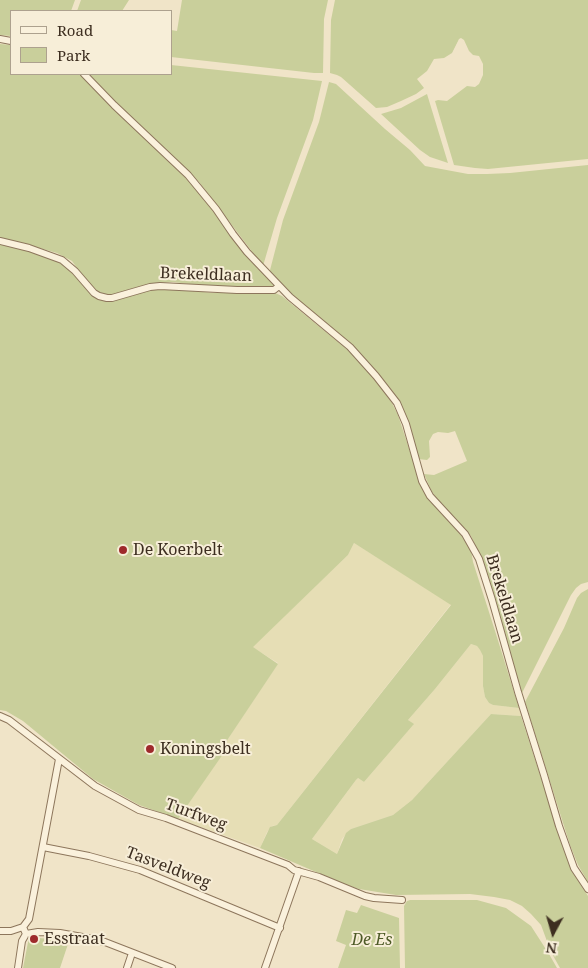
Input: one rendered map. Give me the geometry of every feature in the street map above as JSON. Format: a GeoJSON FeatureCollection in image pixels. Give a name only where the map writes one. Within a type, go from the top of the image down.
{"type":"FeatureCollection","features":[{"type":"Feature","properties":{"kind":"street","name":"Brekeldlaan"},"geometry":{"type":"LineString","coordinates":[[85,75],[188,175],[216,209],[247,252],[290,297],[350,348],[388,390],[397,403],[406,424],[420,475],[430,496],[465,534],[479,559],[559,826],[574,868],[588,889]]}},
{"type":"Feature","properties":{"kind":"street","name":"Brekeldlaan"},"geometry":{"type":"LineString","coordinates":[[0,241],[29,248],[62,260],[75,271],[94,293],[107,298],[160,286],[274,290],[279,286]]}},
{"type":"Feature","properties":{"kind":"street","name":"Turfweg"},"geometry":{"type":"LineString","coordinates":[[0,716],[9,720],[95,786],[139,810],[211,835],[288,865],[294,870],[319,877],[365,896],[402,900]]}},
{"type":"Feature","properties":{"kind":"street"},"geometry":{"type":"LineString","coordinates":[[0,931],[11,931],[23,927],[29,919],[59,759]]}},
{"type":"Feature","properties":{"kind":"street","name":"Tasveldweg"},"geometry":{"type":"LineString","coordinates":[[43,847],[89,856],[140,870],[280,928]]}},
{"type":"Feature","properties":{"kind":"street"},"geometry":{"type":"LineString","coordinates":[[265,968],[299,871]]}},
{"type":"Feature","properties":{"kind":"street"},"geometry":{"type":"LineString","coordinates":[[23,927],[26,934]]}},
{"type":"Feature","properties":{"kind":"street"},"geometry":{"type":"LineString","coordinates":[[18,968],[22,941],[26,934],[34,932],[60,933],[105,942],[172,968]]}},
{"type":"Feature","properties":{"kind":"street"},"geometry":{"type":"LineString","coordinates":[[127,968],[132,953]]}},
{"type":"Feature","properties":{"kind":"shaded area"},"geometry":{"type":"Polygon","coordinates":[[[354,543],[451,604],[277,825],[272,826],[267,832],[260,848],[178,819],[222,754],[224,745],[278,663],[252,647],[348,555],[354,543]]]}},
{"type":"Feature","properties":{"kind":"shaded area"},"geometry":{"type":"Polygon","coordinates":[[[471,644],[477,646],[483,656],[483,686],[485,697],[489,703],[519,708],[521,716],[491,714],[412,800],[393,815],[351,829],[342,839],[337,854],[312,839],[356,780],[358,778],[364,782],[413,725],[408,720],[471,644]]]}},
{"type":"Feature","properties":{"kind":"green space"},"geometry":{"type":"Polygon","coordinates":[[[0,0],[75,0],[71,10],[10,10],[10,36],[0,35],[0,0]]]}},
{"type":"Feature","properties":{"kind":"green space"},"geometry":{"type":"Polygon","coordinates":[[[81,0],[129,0],[123,10],[77,10],[81,0]]]}},
{"type":"Feature","properties":{"kind":"green space"},"geometry":{"type":"Polygon","coordinates":[[[182,0],[328,0],[324,19],[323,73],[172,57],[172,30],[177,31],[182,0]]]}},
{"type":"Feature","properties":{"kind":"green space"},"geometry":{"type":"Polygon","coordinates":[[[335,0],[588,0],[588,159],[488,169],[454,165],[435,101],[447,101],[467,86],[475,87],[479,84],[483,75],[483,64],[479,56],[473,55],[464,40],[459,39],[452,53],[444,58],[434,59],[427,71],[417,79],[424,88],[416,94],[387,107],[376,108],[341,77],[330,73],[331,20],[335,0]]]}},
{"type":"Feature","properties":{"kind":"green space"},"geometry":{"type":"Polygon","coordinates":[[[0,44],[10,45],[10,75],[81,75],[124,119],[178,167],[240,248],[258,269],[272,280],[274,287],[214,287],[173,282],[157,283],[113,295],[104,295],[89,285],[72,261],[57,253],[0,239],[0,44]]]}},
{"type":"Feature","properties":{"kind":"green space"},"geometry":{"type":"Polygon","coordinates":[[[172,65],[322,81],[313,120],[277,218],[263,266],[199,182],[124,112],[90,75],[172,75],[172,65]]]}},
{"type":"Feature","properties":{"kind":"green space"},"geometry":{"type":"Polygon","coordinates":[[[329,82],[336,84],[410,150],[425,166],[468,174],[487,174],[588,165],[588,582],[581,584],[571,595],[522,693],[486,570],[479,553],[471,536],[440,504],[424,474],[434,475],[467,461],[455,431],[433,434],[429,441],[430,457],[427,460],[418,459],[411,429],[404,411],[393,392],[377,372],[337,332],[269,274],[283,220],[319,122],[329,82]]]}},
{"type":"Feature","properties":{"kind":"green space"},"geometry":{"type":"Polygon","coordinates":[[[427,94],[448,163],[430,157],[420,150],[381,114],[401,108],[427,94]]]}},
{"type":"Feature","properties":{"kind":"green space"},"geometry":{"type":"Polygon","coordinates":[[[0,244],[44,254],[67,267],[91,294],[105,301],[163,288],[214,293],[273,292],[282,296],[349,351],[379,384],[398,415],[422,488],[431,502],[462,536],[471,550],[473,562],[519,708],[489,703],[485,697],[483,686],[483,656],[477,646],[471,644],[408,720],[414,724],[364,782],[358,778],[356,780],[312,839],[337,854],[346,833],[351,829],[393,815],[412,800],[491,714],[521,716],[565,852],[574,874],[588,896],[588,968],[560,968],[551,952],[541,925],[522,906],[510,900],[470,894],[396,895],[359,889],[260,848],[270,827],[277,825],[451,605],[354,543],[348,555],[253,647],[278,664],[224,745],[223,754],[178,819],[139,805],[93,779],[23,721],[6,711],[0,710],[0,244]]]}},
{"type":"Feature","properties":{"kind":"green space"},"geometry":{"type":"Polygon","coordinates":[[[588,589],[588,882],[578,865],[570,845],[525,702],[564,628],[577,598],[588,589]]]}},
{"type":"Feature","properties":{"kind":"green space"},"geometry":{"type":"Polygon","coordinates":[[[410,900],[477,900],[506,908],[531,926],[557,968],[405,968],[404,906],[410,900]]]}},
{"type":"Feature","properties":{"kind":"green space","name":"De Es"},"geometry":{"type":"Polygon","coordinates":[[[361,905],[399,918],[400,968],[338,968],[346,945],[336,941],[346,910],[357,913],[361,905]]]}},
{"type":"Feature","properties":{"kind":"green space"},"geometry":{"type":"Polygon","coordinates":[[[29,937],[69,941],[60,968],[23,968],[29,937]]]}},
{"type":"Feature","properties":{"kind":"place","name":"De Koerbelt"},"geometry":{"type":"Point","coordinates":[123,550]}},
{"type":"Feature","properties":{"kind":"place","name":"Koningsbelt"},"geometry":{"type":"Point","coordinates":[150,749]}},
{"type":"Feature","properties":{"kind":"place","name":"Esstraat"},"geometry":{"type":"Point","coordinates":[34,939]}}]}
